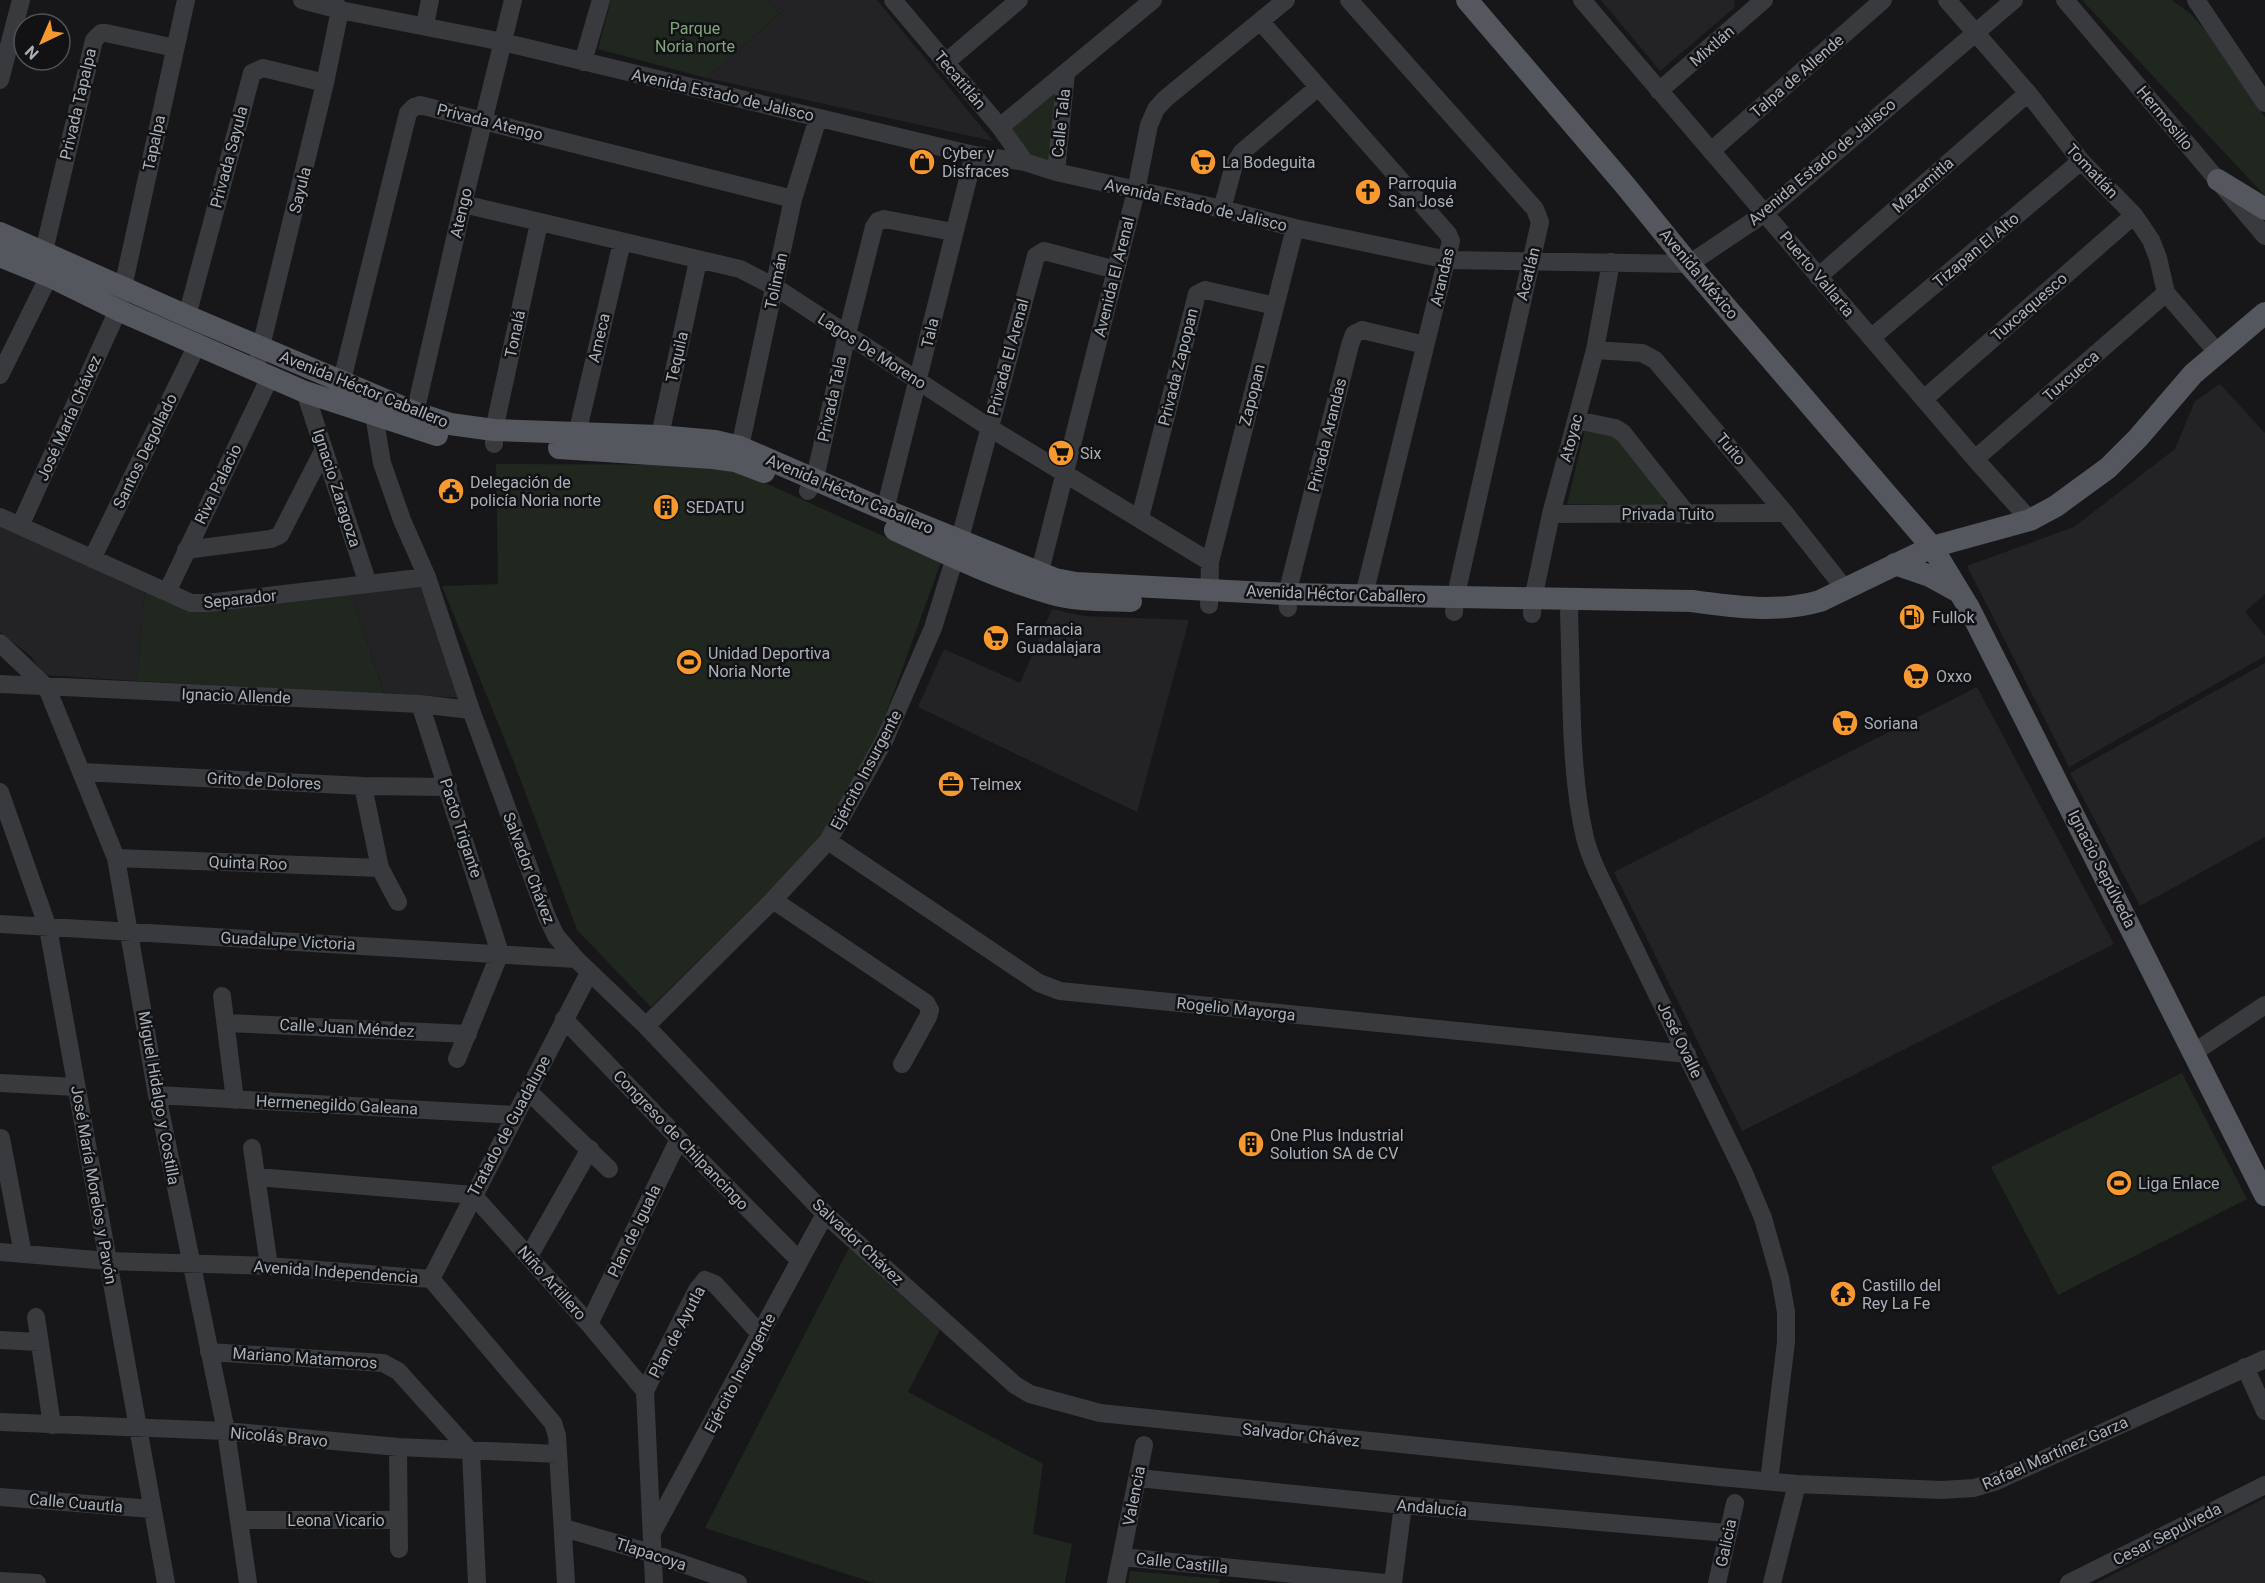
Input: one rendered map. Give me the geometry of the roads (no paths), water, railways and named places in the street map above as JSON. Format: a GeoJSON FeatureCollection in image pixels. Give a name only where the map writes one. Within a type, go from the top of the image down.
{"type":"FeatureCollection","features":[{"type":"Feature","properties":{"kind":"main road","name":"Avenida México"},"geometry":{"type":"LineString","coordinates":[[1467,0],[1624,183],[1689,264],[1932,546]]}},
{"type":"Feature","properties":{"kind":"main road"},"geometry":{"type":"LineString","coordinates":[[2218,180],[2265,209]]}},
{"type":"Feature","properties":{"kind":"main road","name":"Avenida Héctor Caballero"},"geometry":{"type":"LineString","coordinates":[[0,233],[262,347],[339,392],[414,420],[450,424],[494,437],[658,445],[715,441],[740,447],[811,484],[957,549],[1048,583],[1076,583],[1210,597],[1287,601],[1532,606],[1692,601],[1732,607],[1781,607],[1809,604],[1932,546],[2030,520],[2056,506],[2108,468],[2138,438],[2193,375],[2265,313]]}},
{"type":"Feature","properties":{"kind":"main road","name":"Avenida Héctor Caballero"},"geometry":{"type":"LineString","coordinates":[[0,256],[305,392],[339,392]]}},
{"type":"Feature","properties":{"kind":"main road","name":"Avenida Héctor Caballero"},"geometry":{"type":"LineString","coordinates":[[494,437],[577,434],[658,445],[735,461],[885,510],[957,549]]}},
{"type":"Feature","properties":{"kind":"main road","name":"Ignacio Sepúlveda"},"geometry":{"type":"LineString","coordinates":[[1932,546],[1960,592],[2124,911],[2265,1195]]}},
{"type":"Feature","properties":{"kind":"main road"},"geometry":{"type":"LineString","coordinates":[[1895,564],[1930,576],[1960,592]]}},
{"type":"Feature","properties":{"kind":"main road","name":"Avenida Héctor Caballero"},"geometry":{"type":"LineString","coordinates":[[1287,601],[1364,595],[1455,605]]}},
{"type":"Feature","properties":{"kind":"street"},"geometry":{"type":"LineString","coordinates":[[0,80],[21,0]]}},
{"type":"Feature","properties":{"kind":"street","name":"Tapalpa"},"geometry":{"type":"LineString","coordinates":[[118,310],[186,0]]}},
{"type":"Feature","properties":{"kind":"street","name":"Avenida Estado de Jalisco"},"geometry":{"type":"LineString","coordinates":[[302,0],[336,5],[503,42],[974,155],[1024,162],[1056,172],[1222,209],[1295,228],[1448,260],[1689,264],[1765,213],[2014,0]]}},
{"type":"Feature","properties":{"kind":"street"},"geometry":{"type":"LineString","coordinates":[[425,25],[430,0]]}},
{"type":"Feature","properties":{"kind":"street","name":"Atengo"},"geometry":{"type":"LineString","coordinates":[[414,420],[463,204],[513,0]]}},
{"type":"Feature","properties":{"kind":"street"},"geometry":{"type":"LineString","coordinates":[[583,62],[602,0]]}},
{"type":"Feature","properties":{"kind":"street","name":"Tecatitlán"},"geometry":{"type":"LineString","coordinates":[[893,0],[1000,127],[1024,162]]}},
{"type":"Feature","properties":{"kind":"street"},"geometry":{"type":"LineString","coordinates":[[945,63],[1019,0]]}},
{"type":"Feature","properties":{"kind":"street"},"geometry":{"type":"LineString","coordinates":[[1000,127],[1153,0]]}},
{"type":"Feature","properties":{"kind":"street","name":"Avenida El Arenal"},"geometry":{"type":"LineString","coordinates":[[1048,583],[1066,474],[1136,191],[1149,125],[1156,109],[1165,99],[1286,0]]}},
{"type":"Feature","properties":{"kind":"street","name":"Acatlán"},"geometry":{"type":"LineString","coordinates":[[1349,0],[1535,209],[1540,227],[1455,605]]}},
{"type":"Feature","properties":{"kind":"street","name":"Puerto Vallarta"},"geometry":{"type":"LineString","coordinates":[[1582,0],[1818,277],[2030,520]]}},
{"type":"Feature","properties":{"kind":"street","name":"Talpa de Allende"},"geometry":{"type":"LineString","coordinates":[[1711,152],[1883,0]]}},
{"type":"Feature","properties":{"kind":"street","name":"Tomatlán"},"geometry":{"type":"LineString","coordinates":[[1947,0],[2028,93],[2081,161],[2134,215],[2151,240],[2158,258],[2166,293],[2217,352]]}},
{"type":"Feature","properties":{"kind":"street","name":"Hermosillo"},"geometry":{"type":"LineString","coordinates":[[2065,0],[2265,236]]}},
{"type":"Feature","properties":{"kind":"street"},"geometry":{"type":"LineString","coordinates":[[2196,0],[2265,103]]}},
{"type":"Feature","properties":{"kind":"street","name":"Mixtlán"},"geometry":{"type":"LineString","coordinates":[[1659,91],[1753,4]]}},
{"type":"Feature","properties":{"kind":"street","name":"Sayula"},"geometry":{"type":"LineString","coordinates":[[263,373],[262,347],[325,83],[336,5]]}},
{"type":"Feature","properties":{"kind":"street","name":"Arandas"},"geometry":{"type":"LineString","coordinates":[[1261,22],[1448,234],[1451,247],[1364,595]]}},
{"type":"Feature","properties":{"kind":"street","name":"Privada Tapalpa"},"geometry":{"type":"LineString","coordinates":[[44,251],[94,39],[101,33],[106,33],[174,48]]}},
{"type":"Feature","properties":{"kind":"street","name":"Privada Sayula"},"geometry":{"type":"LineString","coordinates":[[187,316],[252,73],[263,68],[325,83]]}},
{"type":"Feature","properties":{"kind":"street","name":"Calle Tala"},"geometry":{"type":"LineString","coordinates":[[1056,172],[1066,73]]}},
{"type":"Feature","properties":{"kind":"street"},"geometry":{"type":"LineString","coordinates":[[1222,209],[1234,165],[1242,152],[1317,88]]}},
{"type":"Feature","properties":{"kind":"street","name":"Mazamitla"},"geometry":{"type":"LineString","coordinates":[[1818,277],[2028,93]]}},
{"type":"Feature","properties":{"kind":"street","name":"Privada Atengo"},"geometry":{"type":"LineString","coordinates":[[339,392],[411,110],[420,105],[793,199]]}},
{"type":"Feature","properties":{"kind":"street","name":"Tolimán"},"geometry":{"type":"LineString","coordinates":[[740,447],[793,199],[818,118]]}},
{"type":"Feature","properties":{"kind":"street","name":"Tala"},"geometry":{"type":"LineString","coordinates":[[885,510],[974,155]]}},
{"type":"Feature","properties":{"kind":"street","name":"Tizapan El Alto"},"geometry":{"type":"LineString","coordinates":[[1871,338],[2081,161]]}},
{"type":"Feature","properties":{"kind":"street","name":"Lagos De Moreno"},"geometry":{"type":"LineString","coordinates":[[463,204],[698,261],[740,269],[775,287],[990,428],[1210,562]]}},
{"type":"Feature","properties":{"kind":"street","name":"Tuxcaquesco"},"geometry":{"type":"LineString","coordinates":[[1924,399],[2134,215]]}},
{"type":"Feature","properties":{"kind":"street","name":"Privada Tala"},"geometry":{"type":"LineString","coordinates":[[811,484],[874,227],[878,221],[884,219],[954,232]]}},
{"type":"Feature","properties":{"kind":"street","name":"Tonalá"},"geometry":{"type":"LineString","coordinates":[[494,437],[540,223]]}},
{"type":"Feature","properties":{"kind":"street","name":"Zapopan"},"geometry":{"type":"LineString","coordinates":[[1210,562],[1295,228]]}},
{"type":"Feature","properties":{"kind":"street","name":"Ameca"},"geometry":{"type":"LineString","coordinates":[[577,434],[622,242]]}},
{"type":"Feature","properties":{"kind":"street","name":"Privada El Arenal"},"geometry":{"type":"LineString","coordinates":[[957,549],[1036,256],[1044,251],[1116,270]]}},
{"type":"Feature","properties":{"kind":"street","name":"Tequila"},"geometry":{"type":"LineString","coordinates":[[658,445],[698,261]]}},
{"type":"Feature","properties":{"kind":"street","name":"Atoyac"},"geometry":{"type":"LineString","coordinates":[[1532,606],[1551,514],[1595,350],[1611,262]]}},
{"type":"Feature","properties":{"kind":"street"},"geometry":{"type":"LineString","coordinates":[[0,375],[49,276]]}},
{"type":"Feature","properties":{"kind":"street","name":"Privada Zapopan"},"geometry":{"type":"LineString","coordinates":[[1140,518],[1197,294],[1205,290],[1275,306]]}},
{"type":"Feature","properties":{"kind":"street","name":"Tuxcueca"},"geometry":{"type":"LineString","coordinates":[[1975,459],[2166,293]]}},
{"type":"Feature","properties":{"kind":"street","name":"José María Chávez"},"geometry":{"type":"LineString","coordinates":[[20,526],[118,310]]}},
{"type":"Feature","properties":{"kind":"street","name":"Privada Arandas"},"geometry":{"type":"LineString","coordinates":[[1287,601],[1354,334],[1362,330],[1425,345]]}},
{"type":"Feature","properties":{"kind":"street","name":"Santos Degollado"},"geometry":{"type":"LineString","coordinates":[[92,559],[198,343]]}},
{"type":"Feature","properties":{"kind":"street","name":"Tuito"},"geometry":{"type":"LineString","coordinates":[[1595,350],[1642,353],[1655,360],[1785,513],[1845,589]]}},
{"type":"Feature","properties":{"kind":"street","name":"Riva Palacio"},"geometry":{"type":"LineString","coordinates":[[167,592],[263,373]]}},
{"type":"Feature","properties":{"kind":"street","name":"Ignacio Zaragoza"},"geometry":{"type":"LineString","coordinates":[[305,392],[368,584]]}},
{"type":"Feature","properties":{"kind":"street","name":"Salvador Chávez"},"geometry":{"type":"LineString","coordinates":[[375,405],[382,463],[402,520],[427,577],[471,710],[556,936],[576,960],[646,1026],[825,1214],[1014,1385],[1030,1394],[1100,1413],[1268,1432],[1797,1484]]}},
{"type":"Feature","properties":{"kind":"street"},"geometry":{"type":"LineString","coordinates":[[1576,420],[1615,428],[1623,433],[1688,515]]}},
{"type":"Feature","properties":{"kind":"street"},"geometry":{"type":"LineString","coordinates":[[186,550],[270,539],[280,535],[324,449]]}},
{"type":"Feature","properties":{"kind":"street","name":"Privada Tuito"},"geometry":{"type":"LineString","coordinates":[[1551,514],[1785,513]]}},
{"type":"Feature","properties":{"kind":"street","name":"Separador"},"geometry":{"type":"LineString","coordinates":[[0,517],[180,599],[199,604],[427,577]]}},
{"type":"Feature","properties":{"kind":"street","name":"Ejército Insurgente"},"geometry":{"type":"LineString","coordinates":[[646,1026],[773,900],[828,841],[884,741],[933,628],[957,549]]}},
{"type":"Feature","properties":{"kind":"street"},"geometry":{"type":"LineString","coordinates":[[1210,562],[1210,597]]}},
{"type":"Feature","properties":{"kind":"street","name":"José Ovalle"},"geometry":{"type":"LineString","coordinates":[[1570,606],[1574,742],[1579,807],[1585,840],[1598,873],[1744,1173],[1763,1218],[1780,1278],[1786,1312],[1786,1342],[1769,1481]]}},
{"type":"Feature","properties":{"kind":"street","name":"Miguel Hidalgo y Costilla"},"geometry":{"type":"LineString","coordinates":[[0,643],[47,688],[116,858],[157,1095],[226,1431],[248,1583]]}},
{"type":"Feature","properties":{"kind":"street","name":"Ignacio Allende"},"geometry":{"type":"LineString","coordinates":[[0,684],[420,704],[471,710]]}},
{"type":"Feature","properties":{"kind":"street","name":"Pacto Trigante"},"geometry":{"type":"LineString","coordinates":[[420,704],[500,953]]}},
{"type":"Feature","properties":{"kind":"street","name":"Grito de Dolores"},"geometry":{"type":"LineString","coordinates":[[82,772],[363,786],[447,787]]}},
{"type":"Feature","properties":{"kind":"street"},"geometry":{"type":"LineString","coordinates":[[363,786],[380,868],[398,902]]}},
{"type":"Feature","properties":{"kind":"street","name":"José María Morelos y Pavón"},"geometry":{"type":"LineString","coordinates":[[0,792],[48,928],[166,1583]]}},
{"type":"Feature","properties":{"kind":"street"},"geometry":{"type":"LineString","coordinates":[[0,839],[18,840]]}},
{"type":"Feature","properties":{"kind":"street","name":"Rogelio Mayorga"},"geometry":{"type":"LineString","coordinates":[[828,841],[1039,983],[1060,991],[1687,1054]]}},
{"type":"Feature","properties":{"kind":"street","name":"Quinta Roo"},"geometry":{"type":"LineString","coordinates":[[116,858],[380,868]]}},
{"type":"Feature","properties":{"kind":"street"},"geometry":{"type":"LineString","coordinates":[[773,900],[926,1004],[930,1010],[928,1017],[902,1064]]}},
{"type":"Feature","properties":{"kind":"street","name":"Guadalupe Victoria"},"geometry":{"type":"LineString","coordinates":[[0,924],[500,953],[576,960]]}},
{"type":"Feature","properties":{"kind":"street"},"geometry":{"type":"LineString","coordinates":[[458,1059],[500,953]]}},
{"type":"Feature","properties":{"kind":"street","name":"Tratado de Guadalupe"},"geometry":{"type":"LineString","coordinates":[[431,1279],[589,973]]}},
{"type":"Feature","properties":{"kind":"street"},"geometry":{"type":"LineString","coordinates":[[222,996],[235,1100]]}},
{"type":"Feature","properties":{"kind":"street"},"geometry":{"type":"LineString","coordinates":[[2193,1053],[2265,1005]]}},
{"type":"Feature","properties":{"kind":"street","name":"Congreso de Chilpancingo"},"geometry":{"type":"LineString","coordinates":[[564,1020],[799,1260]]}},
{"type":"Feature","properties":{"kind":"street","name":"Calle Juan Méndez"},"geometry":{"type":"LineString","coordinates":[[226,1023],[468,1034]]}},
{"type":"Feature","properties":{"kind":"street"},"geometry":{"type":"LineString","coordinates":[[0,1083],[76,1087]]}},
{"type":"Feature","properties":{"kind":"street"},"geometry":{"type":"LineString","coordinates":[[528,1091],[609,1169]]}},
{"type":"Feature","properties":{"kind":"street","name":"Hermenegildo Galeana"},"geometry":{"type":"LineString","coordinates":[[157,1095],[516,1115]]}},
{"type":"Feature","properties":{"kind":"street"},"geometry":{"type":"LineString","coordinates":[[1,1138],[3,1166],[23,1254]]}},
{"type":"Feature","properties":{"kind":"street","name":"Plan de Iguala"},"geometry":{"type":"LineString","coordinates":[[589,1324],[679,1139]]}},
{"type":"Feature","properties":{"kind":"street"},"geometry":{"type":"LineString","coordinates":[[252,1148],[269,1266]]}},
{"type":"Feature","properties":{"kind":"street"},"geometry":{"type":"LineString","coordinates":[[529,1256],[590,1149]]}},
{"type":"Feature","properties":{"kind":"street"},"geometry":{"type":"LineString","coordinates":[[257,1177],[473,1195]]}},
{"type":"Feature","properties":{"kind":"street","name":"Niño Artillero"},"geometry":{"type":"LineString","coordinates":[[473,1195],[589,1324],[645,1391]]}},
{"type":"Feature","properties":{"kind":"street","name":"Ejército Insurgente"},"geometry":{"type":"LineString","coordinates":[[653,1531],[825,1214]]}},
{"type":"Feature","properties":{"kind":"street","name":"Avenida Independencia"},"geometry":{"type":"LineString","coordinates":[[0,1252],[108,1261],[269,1266],[431,1279],[550,1418],[555,1428],[564,1528],[566,1583]]}},
{"type":"Feature","properties":{"kind":"street","name":"Plan de Ayutla"},"geometry":{"type":"LineString","coordinates":[[645,1391],[697,1290],[705,1280],[715,1284],[761,1335]]}},
{"type":"Feature","properties":{"kind":"street"},"geometry":{"type":"LineString","coordinates":[[36,1317],[52,1425]]}},
{"type":"Feature","properties":{"kind":"street"},"geometry":{"type":"LineString","coordinates":[[0,1340],[39,1342]]}},
{"type":"Feature","properties":{"kind":"street","name":"Mariano Matamoros"},"geometry":{"type":"LineString","coordinates":[[209,1352],[383,1363],[398,1371],[471,1452]]}},
{"type":"Feature","properties":{"kind":"street","name":"Rafael Martínez Garza"},"geometry":{"type":"LineString","coordinates":[[1797,1484],[1942,1490],[1974,1488],[1994,1482],[2265,1359]]}},
{"type":"Feature","properties":{"kind":"street"},"geometry":{"type":"LineString","coordinates":[[2246,1367],[2265,1411]]}},
{"type":"Feature","properties":{"kind":"street"},"geometry":{"type":"LineString","coordinates":[[645,1391],[654,1583]]}},
{"type":"Feature","properties":{"kind":"street","name":"Nicolás Bravo"},"geometry":{"type":"LineString","coordinates":[[0,1422],[226,1431],[398,1448],[558,1454]]}},
{"type":"Feature","properties":{"kind":"street","name":"Valencia"},"geometry":{"type":"LineString","coordinates":[[1116,1583],[1144,1445]]}},
{"type":"Feature","properties":{"kind":"street","name":"Leona Vicario"},"geometry":{"type":"LineString","coordinates":[[239,1520],[397,1521],[398,1448]]}},
{"type":"Feature","properties":{"kind":"street"},"geometry":{"type":"LineString","coordinates":[[471,1452],[477,1583]]}},
{"type":"Feature","properties":{"kind":"street","name":"Andalucía"},"geometry":{"type":"LineString","coordinates":[[1138,1478],[1403,1506],[1727,1533]]}},
{"type":"Feature","properties":{"kind":"street"},"geometry":{"type":"LineString","coordinates":[[1772,1583],[1797,1484]]}},
{"type":"Feature","properties":{"kind":"street","name":"Cesar Sepulveda"},"geometry":{"type":"LineString","coordinates":[[2069,1583],[2265,1485]]}},
{"type":"Feature","properties":{"kind":"street","name":"Calle Cuautla"},"geometry":{"type":"LineString","coordinates":[[0,1497],[152,1509]]}},
{"type":"Feature","properties":{"kind":"street","name":"Galicia"},"geometry":{"type":"LineString","coordinates":[[1717,1583],[1735,1503]]}},
{"type":"Feature","properties":{"kind":"street"},"geometry":{"type":"LineString","coordinates":[[1393,1583],[1403,1506]]}},
{"type":"Feature","properties":{"kind":"street"},"geometry":{"type":"LineString","coordinates":[[397,1521],[399,1549]]}},
{"type":"Feature","properties":{"kind":"street","name":"Tlapacoya"},"geometry":{"type":"LineString","coordinates":[[564,1528],[654,1554],[737,1583]]}},
{"type":"Feature","properties":{"kind":"street","name":"Calle Castilla"},"geometry":{"type":"LineString","coordinates":[[1122,1557],[1385,1583]]}},
{"type":"Feature","properties":{"kind":"street"},"geometry":{"type":"LineString","coordinates":[[0,1581],[37,1583]]}},
{"type":"Feature","properties":{"kind":"place","name":"Cyber y Disfraces"},"geometry":{"type":"Point","coordinates":[922,162]}},
{"type":"Feature","properties":{"kind":"place","name":"La Bodeguita"},"geometry":{"type":"Point","coordinates":[1203,162]}},
{"type":"Feature","properties":{"kind":"place","name":"Parroquia San José"},"geometry":{"type":"Point","coordinates":[1368,192]}},
{"type":"Feature","properties":{"kind":"place","name":"Six"},"geometry":{"type":"Point","coordinates":[1061,453]}},
{"type":"Feature","properties":{"kind":"place","name":"Delegación de policía Noria norte"},"geometry":{"type":"Point","coordinates":[451,491]}},
{"type":"Feature","properties":{"kind":"place","name":"SEDATU"},"geometry":{"type":"Point","coordinates":[666,507]}},
{"type":"Feature","properties":{"kind":"place","name":"Fullok"},"geometry":{"type":"Point","coordinates":[1912,617]}},
{"type":"Feature","properties":{"kind":"place","name":"Farmacia Guadalajara"},"geometry":{"type":"Point","coordinates":[996,638]}},
{"type":"Feature","properties":{"kind":"place","name":"Unidad Deportiva Noria Norte"},"geometry":{"type":"Point","coordinates":[689,662]}},
{"type":"Feature","properties":{"kind":"place","name":"Oxxo"},"geometry":{"type":"Point","coordinates":[1916,676]}},
{"type":"Feature","properties":{"kind":"place","name":"Soriana"},"geometry":{"type":"Point","coordinates":[1845,723]}},
{"type":"Feature","properties":{"kind":"place","name":"Telmex"},"geometry":{"type":"Point","coordinates":[951,784]}},
{"type":"Feature","properties":{"kind":"place","name":"One Plus Industrial Solution SA de CV"},"geometry":{"type":"Point","coordinates":[1251,1144]}},
{"type":"Feature","properties":{"kind":"place","name":"Liga Enlace"},"geometry":{"type":"Point","coordinates":[2119,1183]}},
{"type":"Feature","properties":{"kind":"place","name":"Castillo del Rey La Fe"},"geometry":{"type":"Point","coordinates":[1843,1294]}},
{"type":"Feature","properties":{"kind":"park label","name":"Parque Noria norte"},"geometry":{"type":"Point","coordinates":[695,37]}}]}
